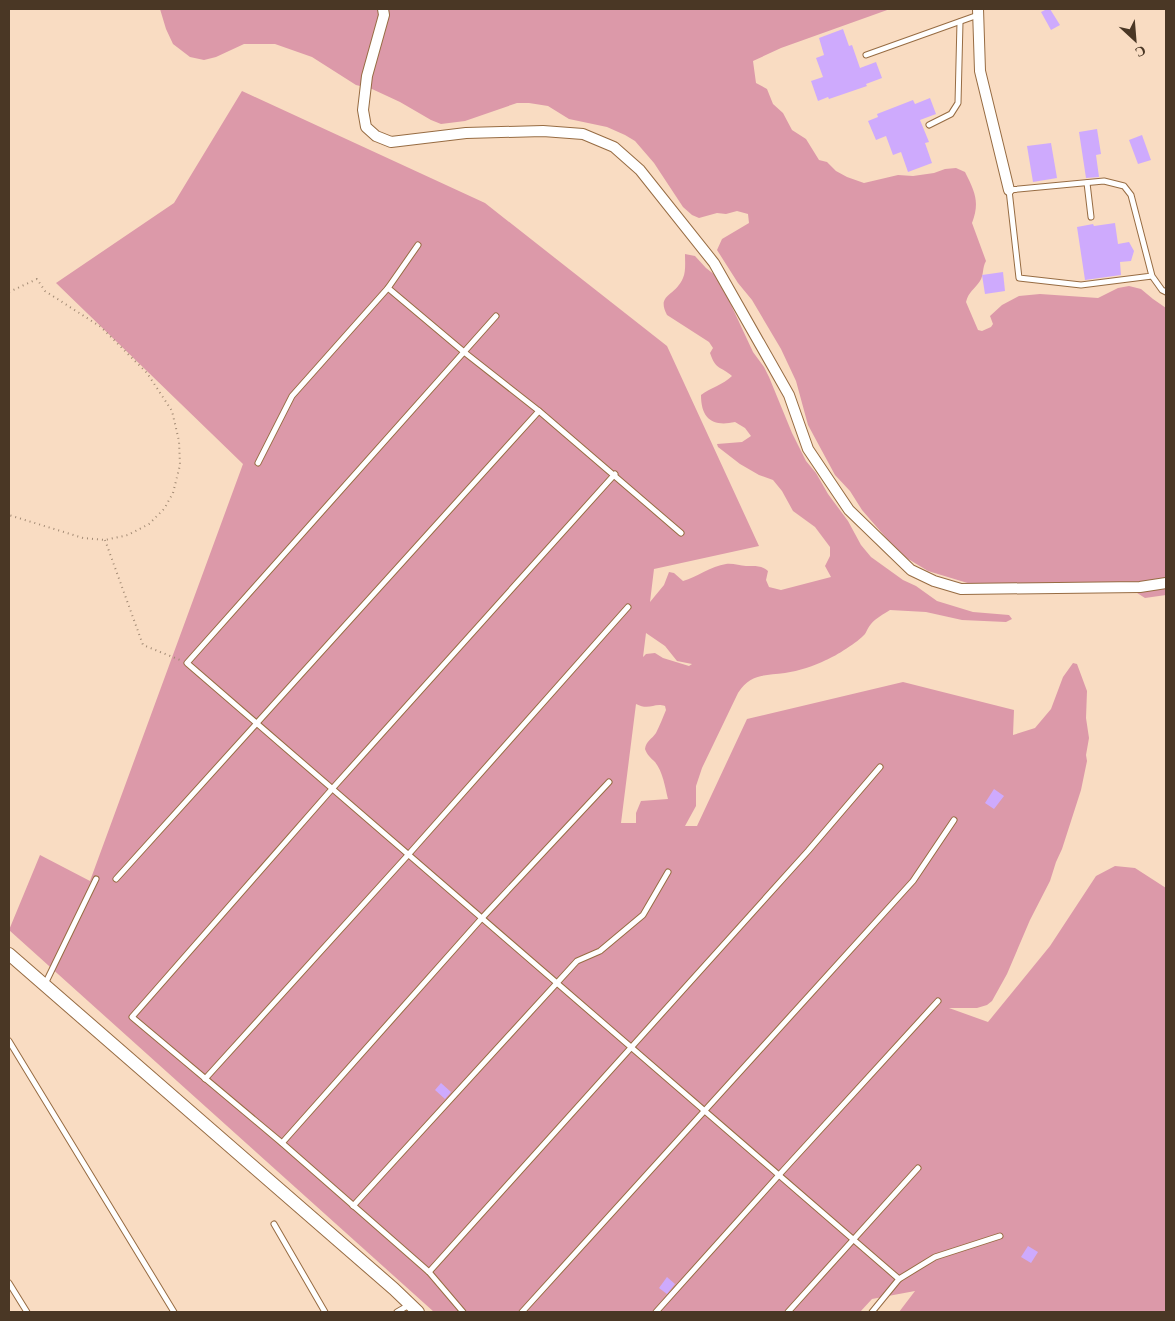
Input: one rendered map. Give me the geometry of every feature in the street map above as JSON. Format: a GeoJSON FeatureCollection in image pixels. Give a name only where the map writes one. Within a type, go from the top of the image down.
{"type":"FeatureCollection","features":[{"type":"Feature","properties":{"kind":"street"},"geometry":{"type":"LineString","coordinates":[[383,9],[384,15],[367,76],[364,110],[366,127],[376,136],[391,142],[466,133],[543,131],[583,134],[614,147],[640,170],[714,263],[790,395],[808,449],[849,510],[911,570],[934,581],[961,589],[1140,587],[1166,583]]}},
{"type":"Feature","properties":{"kind":"street"},"geometry":{"type":"LineString","coordinates":[[978,12],[980,71],[1009,190]]}},
{"type":"Feature","properties":{"kind":"street"},"geometry":{"type":"LineString","coordinates":[[9,954],[414,1308]]}},
{"type":"Feature","properties":{"kind":"lane"},"geometry":{"type":"LineString","coordinates":[[866,55],[960,22],[978,12]]}},
{"type":"Feature","properties":{"kind":"lane"},"geometry":{"type":"LineString","coordinates":[[929,125],[951,114],[958,103],[960,22]]}},
{"type":"Feature","properties":{"kind":"lane"},"geometry":{"type":"LineString","coordinates":[[1152,276],[1081,285],[1019,278],[1009,190],[1104,181],[1124,186],[1131,195],[1152,276],[1162,290],[1166,292]]}},
{"type":"Feature","properties":{"kind":"lane"},"geometry":{"type":"LineString","coordinates":[[1086,183],[1091,217]]}},
{"type":"Feature","properties":{"kind":"lane"},"geometry":{"type":"LineString","coordinates":[[258,463],[292,396],[388,288],[418,245]]}},
{"type":"Feature","properties":{"kind":"lane"},"geometry":{"type":"LineString","coordinates":[[388,288],[615,474],[681,533]]}},
{"type":"Feature","properties":{"kind":"lane"},"geometry":{"type":"LineString","coordinates":[[496,316],[187,663],[899,1279]]}},
{"type":"Feature","properties":{"kind":"lane"},"geometry":{"type":"LineString","coordinates":[[116,878],[539,411]]}},
{"type":"Feature","properties":{"kind":"lane"},"geometry":{"type":"LineString","coordinates":[[463,1312],[429,1272],[282,1143],[132,1017],[332,789],[615,474]]}},
{"type":"Feature","properties":{"kind":"lane"},"geometry":{"type":"LineString","coordinates":[[204,1079],[408,855],[628,608]]}},
{"type":"Feature","properties":{"kind":"lane"},"geometry":{"type":"LineString","coordinates":[[429,1272],[808,851],[880,766]]}},
{"type":"Feature","properties":{"kind":"lane"},"geometry":{"type":"LineString","coordinates":[[282,1143],[482,918],[609,782]]}},
{"type":"Feature","properties":{"kind":"lane"},"geometry":{"type":"LineString","coordinates":[[522,1312],[913,881],[954,820]]}},
{"type":"Feature","properties":{"kind":"lane"},"geometry":{"type":"LineString","coordinates":[[352,1206],[558,984],[577,961],[600,951],[643,915],[668,872]]}},
{"type":"Feature","properties":{"kind":"lane"},"geometry":{"type":"LineString","coordinates":[[44,985],[96,879]]}},
{"type":"Feature","properties":{"kind":"lane"},"geometry":{"type":"LineString","coordinates":[[656,1312],[938,1002]]}},
{"type":"Feature","properties":{"kind":"lane"},"geometry":{"type":"LineString","coordinates":[[9,1041],[174,1312]]}},
{"type":"Feature","properties":{"kind":"lane"},"geometry":{"type":"LineString","coordinates":[[788,1312],[918,1168]]}},
{"type":"Feature","properties":{"kind":"lane"},"geometry":{"type":"LineString","coordinates":[[274,1224],[326,1312]]}},
{"type":"Feature","properties":{"kind":"lane"},"geometry":{"type":"LineString","coordinates":[[872,1312],[899,1279],[935,1257],[1000,1236]]}},
{"type":"Feature","properties":{"kind":"lane"},"geometry":{"type":"LineString","coordinates":[[9,1283],[27,1312]]}},
{"type":"Feature","properties":{"kind":"lane"},"geometry":{"type":"LineString","coordinates":[[397,1312],[414,1308]]}},
{"type":"Feature","properties":{"kind":"path"},"geometry":{"type":"LineString","coordinates":[[9,292],[37,279],[44,291],[101,327],[147,374],[172,411],[179,441],[180,465],[173,493],[164,509],[148,524],[128,536],[105,540],[83,538],[9,515]]}},
{"type":"Feature","properties":{"kind":"path"},"geometry":{"type":"LineString","coordinates":[[105,540],[143,645],[187,663]]}},
{"type":"Feature","properties":{"kind":"shaded area"},"geometry":{"type":"Polygon","coordinates":[[[160,9],[890,9],[781,48],[753,61],[756,83],[767,89],[773,104],[783,113],[792,130],[806,139],[819,160],[827,162],[836,171],[847,177],[864,183],[898,175],[913,176],[934,173],[945,169],[956,168],[965,172],[976,203],[972,223],[986,261],[981,279],[970,293],[966,302],[978,330],[982,331],[991,327],[993,324],[990,316],[1002,305],[1019,296],[1040,294],[1098,298],[1118,288],[1129,286],[1141,289],[1166,308],[1166,595],[1145,598],[1134,591],[984,588],[928,571],[900,554],[835,475],[808,425],[796,381],[781,349],[752,300],[738,283],[717,250],[722,239],[749,223],[748,214],[737,211],[726,214],[717,213],[699,218],[692,215],[683,207],[654,163],[635,141],[625,135],[607,127],[569,119],[548,106],[529,103],[517,103],[465,121],[441,124],[372,89],[356,85],[312,57],[275,44],[244,44],[216,57],[204,60],[190,57],[173,44],[160,9]]]}},
{"type":"Feature","properties":{"kind":"shaded area"},"geometry":{"type":"Polygon","coordinates":[[[242,91],[485,203],[667,346],[759,546],[654,569],[650,602],[664,585],[669,572],[674,573],[683,581],[726,564],[763,568],[768,571],[766,580],[769,587],[781,590],[831,577],[825,566],[830,556],[830,547],[815,527],[793,511],[782,491],[773,480],[759,475],[740,464],[718,447],[717,444],[742,442],[751,436],[745,428],[735,422],[715,422],[703,410],[701,395],[732,376],[714,363],[710,353],[713,348],[709,342],[667,315],[664,308],[665,299],[676,289],[683,278],[685,254],[695,256],[715,275],[753,352],[769,377],[792,433],[806,461],[848,521],[861,545],[871,557],[937,601],[973,612],[1009,615],[1012,619],[1006,622],[962,620],[926,612],[890,610],[873,622],[865,634],[857,641],[830,658],[801,670],[764,675],[748,682],[738,693],[702,768],[696,786],[696,806],[685,826],[697,826],[747,719],[903,682],[1014,710],[1013,735],[1035,728],[1051,709],[1063,677],[1073,663],[1077,664],[1087,691],[1086,718],[1089,738],[1086,755],[1087,761],[1081,790],[1062,849],[1050,881],[1030,920],[1007,974],[992,1001],[987,1005],[977,1008],[949,1008],[988,1022],[1050,946],[1096,876],[1115,866],[1135,868],[1166,888],[1166,1312],[899,1312],[915,1291],[872,1299],[860,1312],[434,1312],[9,930],[40,855],[90,881],[243,464],[56,283],[174,203],[242,91]],[[646,633],[643,657],[646,654],[655,653],[663,658],[689,666],[692,664],[677,661],[665,646],[646,633]],[[636,704],[621,823],[636,823],[636,813],[641,801],[668,799],[660,770],[645,749],[657,730],[666,710],[665,706],[645,707],[636,704]]]}},
{"type":"Feature","properties":{"kind":"building"},"geometry":{"type":"Polygon","coordinates":[[[1050,9],[1060,25],[1051,30],[1041,12],[1050,9]]]}},
{"type":"Feature","properties":{"kind":"building"},"geometry":{"type":"Polygon","coordinates":[[[843,29],[849,46],[852,45],[860,68],[876,62],[882,78],[866,84],[867,86],[818,101],[811,81],[823,77],[816,58],[824,55],[819,38],[843,29]]]}},
{"type":"Feature","properties":{"kind":"building"},"geometry":{"type":"Polygon","coordinates":[[[930,98],[936,114],[920,120],[929,142],[925,143],[932,163],[908,172],[901,152],[893,155],[886,136],[876,140],[868,121],[878,117],[877,114],[913,100],[915,104],[930,98]]]}},
{"type":"Feature","properties":{"kind":"building"},"geometry":{"type":"Polygon","coordinates":[[[1097,129],[1101,154],[1096,155],[1099,177],[1086,178],[1079,132],[1097,129]]]}},
{"type":"Feature","properties":{"kind":"building"},"geometry":{"type":"Polygon","coordinates":[[[1142,135],[1151,160],[1138,164],[1129,140],[1142,135]]]}},
{"type":"Feature","properties":{"kind":"building"},"geometry":{"type":"Polygon","coordinates":[[[1051,143],[1057,178],[1033,182],[1027,146],[1051,143]]]}},
{"type":"Feature","properties":{"kind":"building"},"geometry":{"type":"Polygon","coordinates":[[[1115,223],[1118,244],[1129,242],[1134,251],[1131,261],[1120,262],[1121,275],[1085,280],[1077,227],[1115,223]]]}},
{"type":"Feature","properties":{"kind":"building"},"geometry":{"type":"Polygon","coordinates":[[[1003,272],[1005,291],[985,294],[982,275],[1003,272]]]}},
{"type":"Feature","properties":{"kind":"building"},"geometry":{"type":"Polygon","coordinates":[[[994,789],[1004,796],[994,809],[985,803],[994,789]]]}},
{"type":"Feature","properties":{"kind":"building"},"geometry":{"type":"Polygon","coordinates":[[[441,1083],[451,1092],[445,1099],[435,1090],[441,1083]]]}},
{"type":"Feature","properties":{"kind":"building"},"geometry":{"type":"Polygon","coordinates":[[[1028,1246],[1038,1252],[1031,1263],[1021,1257],[1028,1246]]]}},
{"type":"Feature","properties":{"kind":"building"},"geometry":{"type":"Polygon","coordinates":[[[667,1277],[675,1284],[667,1294],[659,1288],[667,1277]]]}}]}
